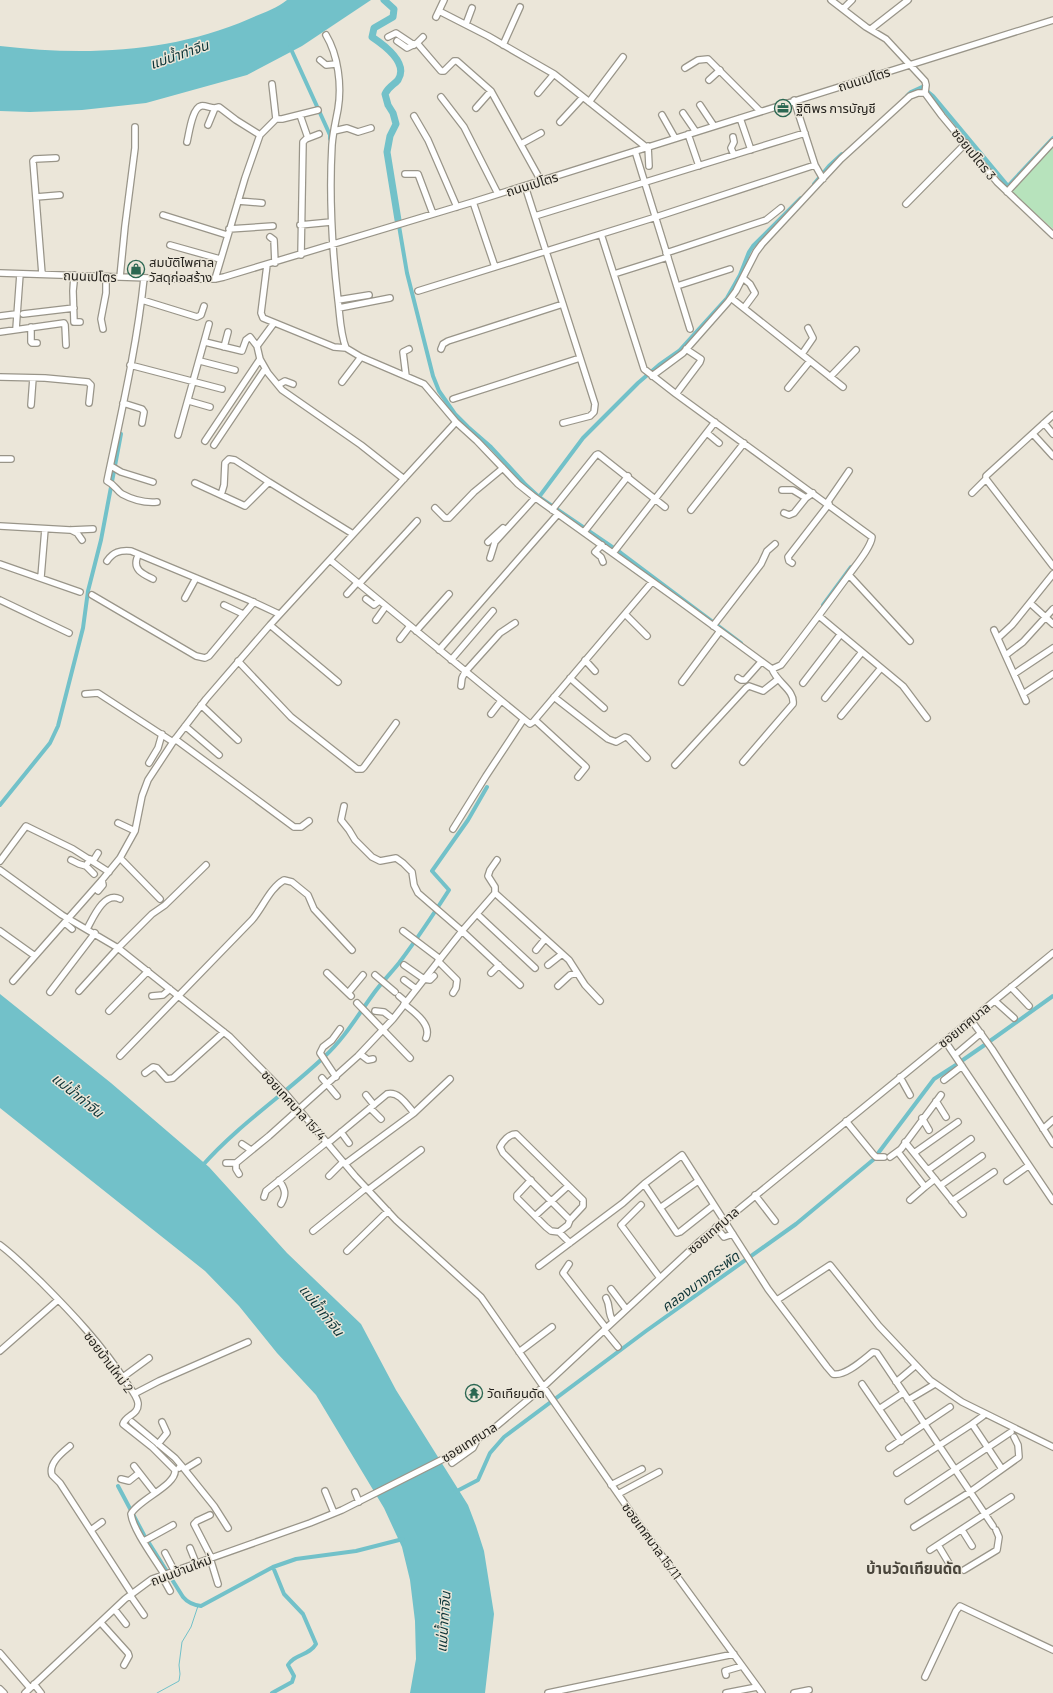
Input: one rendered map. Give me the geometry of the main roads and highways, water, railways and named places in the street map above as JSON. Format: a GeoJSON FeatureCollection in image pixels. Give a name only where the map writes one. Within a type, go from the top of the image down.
{"type":"FeatureCollection","features":[{"type":"Feature","properties":{"kind":"water","name":"แม่น้ำท่าจีน"},"geometry":{"type":"Polygon","coordinates":[[[287,0],[371,0],[302,46],[247,75],[146,103],[82,110],[30,112],[0,111],[0,46],[63,51],[95,51],[158,45],[189,39],[219,30],[269,11],[287,0]]]}},
{"type":"Feature","properties":{"kind":"water","name":"แม่น้ำท่าจีน"},"geometry":{"type":"Polygon","coordinates":[[[0,994],[111,1083],[209,1167],[287,1253],[361,1324],[396,1390],[468,1505],[476,1526],[484,1551],[494,1614],[485,1693],[410,1693],[416,1659],[415,1621],[410,1580],[402,1547],[384,1508],[316,1395],[277,1353],[239,1306],[205,1271],[0,1108],[0,994]]]}},
{"type":"Feature","properties":{"kind":"waterway"},"geometry":{"type":"LineString","coordinates":[[384,0],[394,9],[393,17],[374,28],[372,37],[394,55],[398,61],[401,74],[398,80],[388,89],[385,94],[396,124],[390,136],[387,152],[398,220]]}},
{"type":"Feature","properties":{"kind":"waterway"},"geometry":{"type":"LineString","coordinates":[[290,47],[330,135],[330,139]]}},
{"type":"Feature","properties":{"kind":"waterway"},"geometry":{"type":"LineString","coordinates":[[907,96],[911,92],[922,87],[933,96],[1008,186],[1053,138]]}},
{"type":"Feature","properties":{"kind":"waterway"},"geometry":{"type":"LineString","coordinates":[[814,184],[829,166],[842,154]]}},
{"type":"Feature","properties":{"kind":"waterway"},"geometry":{"type":"LineString","coordinates":[[539,497],[583,438],[638,383],[659,365],[679,351],[727,298],[740,275],[753,246],[801,198]]}},
{"type":"Feature","properties":{"kind":"waterway"},"geometry":{"type":"LineString","coordinates":[[398,220],[407,273],[433,376],[439,391],[455,414],[491,447],[539,497],[621,553],[741,643]]}},
{"type":"Feature","properties":{"kind":"waterway"},"geometry":{"type":"LineString","coordinates":[[0,805],[50,743],[58,726],[83,628],[88,591],[101,540],[121,434]]}},
{"type":"Feature","properties":{"kind":"waterway"},"geometry":{"type":"LineString","coordinates":[[823,605],[851,567]]}},
{"type":"Feature","properties":{"kind":"waterway"},"geometry":{"type":"LineString","coordinates":[[202,1166],[231,1137],[309,1071],[331,1050],[344,1035],[377,989],[399,963],[449,890],[432,871],[468,820],[487,787]]}},
{"type":"Feature","properties":{"kind":"waterway","name":"คลองบางกระพัด"},"geometry":{"type":"LineString","coordinates":[[990,1041],[1053,996]]}},
{"type":"Feature","properties":{"kind":"waterway","name":"คลองบางกระพัด"},"geometry":{"type":"LineString","coordinates":[[960,1062],[986,1044]]}},
{"type":"Feature","properties":{"kind":"waterway","name":"คลองบางกระพัด"},"geometry":{"type":"LineString","coordinates":[[455,1492],[478,1480],[490,1453],[504,1437],[646,1331],[796,1224],[873,1160],[934,1079],[959,1063]]}},
{"type":"Feature","properties":{"kind":"waterway"},"geometry":{"type":"LineString","coordinates":[[118,1486],[144,1535],[183,1597],[189,1602],[198,1606],[201,1606],[273,1567],[296,1559],[356,1551],[403,1539]]}},
{"type":"Feature","properties":{"kind":"waterway"},"geometry":{"type":"LineString","coordinates":[[272,1693],[292,1682],[294,1676],[288,1665],[294,1659],[310,1651],[316,1644],[303,1614],[284,1594],[273,1567]]}},
{"type":"Feature","properties":{"kind":"waterway"},"geometry":{"type":"LineString","coordinates":[[157,1693],[179,1681],[179,1665],[182,1642],[191,1627],[198,1606]]}},
{"type":"Feature","properties":{"kind":"place","name":"ฐิติพร การบัญชี"},"geometry":{"type":"Point","coordinates":[783,108]}},
{"type":"Feature","properties":{"kind":"place","name":"สมบัติไพศาล วัสดุก่อสร้าง"},"geometry":{"type":"Point","coordinates":[136,269]}},
{"type":"Feature","properties":{"kind":"place","name":"วัดเทียนดัด"},"geometry":{"type":"Point","coordinates":[474,1393]}},
{"type":"Feature","properties":{"kind":"district","name":"บ้านวัดเทียนดัด"},"geometry":{"type":"Point","coordinates":[914,1568]}}]}
